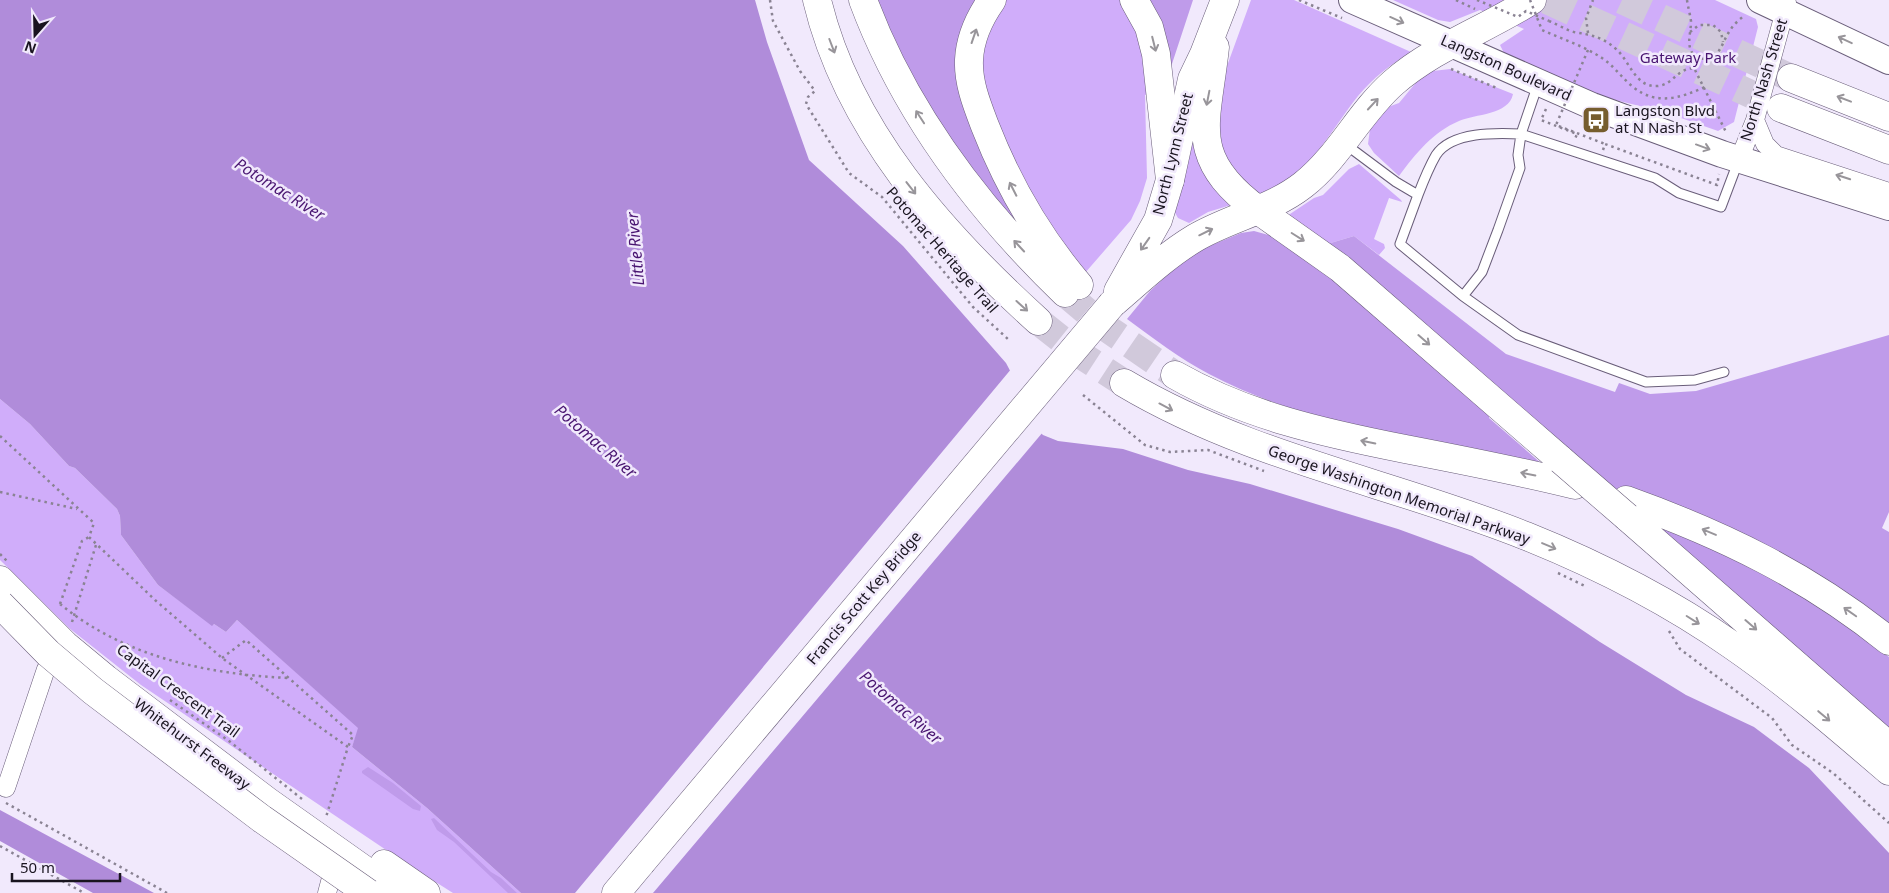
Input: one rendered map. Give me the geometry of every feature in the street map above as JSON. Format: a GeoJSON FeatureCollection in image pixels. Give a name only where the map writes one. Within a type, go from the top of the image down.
{"type":"FeatureCollection","features":[{"type":"Feature","properties":{"kind":"highway"},"geometry":{"type":"LineString","coordinates":[[817,0],[844,75],[867,121],[894,165],[926,207],[972,258],[1038,321]]}},
{"type":"Feature","properties":{"kind":"highway"},"geometry":{"type":"LineString","coordinates":[[863,0],[892,68],[931,134],[977,198],[1022,250],[1073,290],[1019,201],[996,156],[970,80],[970,51],[980,18],[992,0]]}},
{"type":"Feature","properties":{"kind":"highway"},"geometry":{"type":"LineString","coordinates":[[1134,0],[1149,27],[1156,54],[1170,180]]}},
{"type":"Feature","properties":{"kind":"highway"},"geometry":{"type":"LineString","coordinates":[[1112,304],[1196,238],[1287,196],[1304,184],[1342,142],[1365,112],[1393,83],[1415,66],[1450,57],[1533,5]]}},
{"type":"Feature","properties":{"kind":"highway"},"geometry":{"type":"LineString","coordinates":[[1222,8],[1205,117],[1207,148],[1218,173],[1228,186],[1258,210],[1340,268],[1562,460],[1627,509],[1889,746]]}},
{"type":"Feature","properties":{"kind":"highway","name":"North Lynn Street"},"geometry":{"type":"LineString","coordinates":[[1112,304],[1138,254],[1150,237],[1170,180],[1192,79],[1222,8]]}},
{"type":"Feature","properties":{"kind":"highway"},"geometry":{"type":"LineString","coordinates":[[1791,78],[1889,117]]}},
{"type":"Feature","properties":{"kind":"highway"},"geometry":{"type":"LineString","coordinates":[[1781,108],[1889,150]]}},
{"type":"Feature","properties":{"kind":"highway","name":"Francis Scott Key Bridge"},"geometry":{"type":"LineString","coordinates":[[616,893],[1112,304]]}},
{"type":"Feature","properties":{"kind":"highway","name":"George Washington Memorial Parkway"},"geometry":{"type":"LineString","coordinates":[[1175,375],[1216,397],[1278,420],[1337,435],[1575,485]]}},
{"type":"Feature","properties":{"kind":"highway","name":"George Washington Memorial Parkway"},"geometry":{"type":"LineString","coordinates":[[1124,383],[1183,415],[1236,439],[1502,527],[1550,546],[1622,580],[1675,609],[1754,661],[1815,708],[1889,771]]}},
{"type":"Feature","properties":{"kind":"highway"},"geometry":{"type":"LineString","coordinates":[[1627,509],[1722,537],[1767,560],[1834,600],[1889,641]]}},
{"type":"Feature","properties":{"kind":"highway","name":"Whitehurst Freeway"},"geometry":{"type":"LineString","coordinates":[[7,573],[66,645],[106,679],[166,710],[267,801],[397,893]]}},
{"type":"Feature","properties":{"kind":"highway","name":"Whitehurst Freeway"},"geometry":{"type":"LineString","coordinates":[[0,604],[48,653],[93,691],[262,819],[368,893]]}},
{"type":"Feature","properties":{"kind":"highway"},"geometry":{"type":"LineString","coordinates":[[166,710],[426,893]]}},
{"type":"Feature","properties":{"kind":"main road","name":"Langston Boulevard"},"geometry":{"type":"LineString","coordinates":[[1352,0],[1450,57],[1539,84],[1667,134],[1729,167],[1889,207]]}},
{"type":"Feature","properties":{"kind":"main road"},"geometry":{"type":"LineString","coordinates":[[1752,7],[1786,6],[1889,60]]}},
{"type":"Feature","properties":{"kind":"street","name":"North Nash Street"},"geometry":{"type":"LineString","coordinates":[[1729,167],[1755,120],[1786,6]]}},
{"type":"Feature","properties":{"kind":"street"},"geometry":{"type":"LineString","coordinates":[[1755,120],[1765,144],[1776,155],[1889,192]]}},
{"type":"Feature","properties":{"kind":"street"},"geometry":{"type":"LineString","coordinates":[[0,593],[53,648],[92,679],[385,893]]}},
{"type":"Feature","properties":{"kind":"street"},"geometry":{"type":"LineString","coordinates":[[3,794],[46,669]]}},
{"type":"Feature","properties":{"kind":"street"},"geometry":{"type":"LineString","coordinates":[[327,893],[336,859]]}},
{"type":"Feature","properties":{"kind":"lane"},"geometry":{"type":"LineString","coordinates":[[1463,296],[1482,272],[1498,230],[1520,168],[1518,155],[1521,134],[1539,84]]}},
{"type":"Feature","properties":{"kind":"lane"},"geometry":{"type":"LineString","coordinates":[[1724,372],[1696,380],[1646,382],[1518,335],[1463,296],[1400,244],[1418,195],[1437,154],[1447,146],[1466,137],[1487,133],[1521,134],[1655,178],[1679,194],[1721,207],[1729,167]]}},
{"type":"Feature","properties":{"kind":"lane"},"geometry":{"type":"LineString","coordinates":[[1342,142],[1396,182],[1418,195]]}},
{"type":"Feature","properties":{"kind":"path","name":"Potomac Heritage Trail"},"geometry":{"type":"LineString","coordinates":[[770,0],[773,20],[800,71],[815,91],[808,97],[806,104],[849,173],[882,197],[973,307],[1009,340]]}},
{"type":"Feature","properties":{"kind":"path"},"geometry":{"type":"LineString","coordinates":[[1456,0],[1478,10]]}},
{"type":"Feature","properties":{"kind":"path"},"geometry":{"type":"LineString","coordinates":[[1477,0],[1518,17],[1533,5]]}},
{"type":"Feature","properties":{"kind":"path"},"geometry":{"type":"LineString","coordinates":[[1588,33],[1586,18],[1593,0]]}},
{"type":"Feature","properties":{"kind":"path"},"geometry":{"type":"LineString","coordinates":[[1687,0],[1690,21],[1688,47],[1698,59],[1709,58],[1716,54],[1731,29],[1752,7]]}},
{"type":"Feature","properties":{"kind":"path"},"geometry":{"type":"LineString","coordinates":[[1533,5],[1549,21],[1574,32],[1588,33],[1616,49],[1640,81],[1648,85],[1657,86],[1667,83],[1678,72],[1694,68]]}},
{"type":"Feature","properties":{"kind":"path"},"geometry":{"type":"LineString","coordinates":[[1533,5],[1542,30],[1588,50],[1608,63],[1633,87],[1654,97],[1678,98],[1705,88]]}},
{"type":"Feature","properties":{"kind":"path"},"geometry":{"type":"LineString","coordinates":[[1689,33],[1699,24],[1713,25],[1720,32],[1724,43]]}},
{"type":"Feature","properties":{"kind":"path"},"geometry":{"type":"LineString","coordinates":[[1588,50],[1556,125],[1717,185],[1729,167]]}},
{"type":"Feature","properties":{"kind":"path"},"geometry":{"type":"LineString","coordinates":[[1450,57],[1505,91]]}},
{"type":"Feature","properties":{"kind":"path"},"geometry":{"type":"LineString","coordinates":[[1694,68],[1698,59]]}},
{"type":"Feature","properties":{"kind":"path"},"geometry":{"type":"LineString","coordinates":[[1694,68],[1728,134]]}},
{"type":"Feature","properties":{"kind":"path"},"geometry":{"type":"LineString","coordinates":[[1538,129],[1546,109]]}},
{"type":"Feature","properties":{"kind":"path"},"geometry":{"type":"LineString","coordinates":[[1541,120],[1577,134],[1575,139],[1582,142]]}},
{"type":"Feature","properties":{"kind":"path"},"geometry":{"type":"LineString","coordinates":[[1596,148],[1603,150],[1606,144]]}},
{"type":"Feature","properties":{"kind":"path"},"geometry":{"type":"LineString","coordinates":[[0,436],[94,523],[89,537],[82,541],[58,609]]}},
{"type":"Feature","properties":{"kind":"path"},"geometry":{"type":"LineString","coordinates":[[0,492],[79,510]]}},
{"type":"Feature","properties":{"kind":"path"},"geometry":{"type":"LineString","coordinates":[[89,537],[222,658],[348,747]]}},
{"type":"Feature","properties":{"kind":"path"},"geometry":{"type":"LineString","coordinates":[[65,616],[72,622],[96,545]]}},
{"type":"Feature","properties":{"kind":"path"},"geometry":{"type":"LineString","coordinates":[[0,554],[7,573]]}},
{"type":"Feature","properties":{"kind":"path"},"geometry":{"type":"LineString","coordinates":[[60,604],[74,616],[110,638],[148,655],[212,671],[288,678]]}},
{"type":"Feature","properties":{"kind":"path"},"geometry":{"type":"LineString","coordinates":[[1666,628],[1672,633],[1680,649],[1772,718],[1792,745],[1833,773],[1889,823]]}},
{"type":"Feature","properties":{"kind":"path"},"geometry":{"type":"LineString","coordinates":[[222,658],[246,640],[353,735],[327,818],[320,812]]}},
{"type":"Feature","properties":{"kind":"path","name":"Capital Crescent Trail"},"geometry":{"type":"LineString","coordinates":[[166,710],[229,741],[304,800]]}},
{"type":"Feature","properties":{"kind":"path"},"geometry":{"type":"LineString","coordinates":[[3,794],[166,893]]}},
{"type":"Feature","properties":{"kind":"path"},"geometry":{"type":"LineString","coordinates":[[0,846],[84,893]]}},
{"type":"Feature","properties":{"kind":"green space"},"geometry":{"type":"Polygon","coordinates":[[[1002,0],[1123,0],[1134,17],[1152,93],[1145,95],[1147,178],[1140,201],[1131,220],[1085,273],[1047,238],[975,72],[1002,0]]]}},
{"type":"Feature","properties":{"kind":"green space"},"geometry":{"type":"Polygon","coordinates":[[[1251,0],[1294,0],[1411,52],[1396,61],[1364,89],[1303,168],[1289,180],[1274,189],[1257,195],[1228,167],[1213,124],[1219,88],[1251,0]]]}},
{"type":"Feature","properties":{"kind":"green space","name":"Gateway Park"},"geometry":{"type":"Polygon","coordinates":[[[1393,0],[1537,0],[1553,8],[1564,0],[1715,0],[1756,19],[1758,27],[1734,122],[1718,131],[1664,112],[1595,95],[1506,57],[1500,45],[1524,29],[1480,10],[1450,22],[1438,20],[1393,0]]]}},
{"type":"Feature","properties":{"kind":"green space"},"geometry":{"type":"Polygon","coordinates":[[[1450,69],[1513,94],[1510,101],[1498,110],[1459,121],[1441,131],[1419,151],[1399,176],[1374,153],[1368,144],[1370,129],[1388,107],[1399,103],[1419,79],[1433,71],[1450,69]]]}},
{"type":"Feature","properties":{"kind":"green space"},"geometry":{"type":"Polygon","coordinates":[[[1195,114],[1231,205],[1208,212],[1189,223],[1178,218],[1174,211],[1195,114]]]}},
{"type":"Feature","properties":{"kind":"green space"},"geometry":{"type":"Polygon","coordinates":[[[1359,164],[1402,202],[1389,198],[1374,239],[1384,244],[1385,248],[1379,255],[1354,236],[1324,245],[1287,216],[1314,198],[1323,195],[1349,169],[1359,164]]]}},
{"type":"Feature","properties":{"kind":"green space"},"geometry":{"type":"Polygon","coordinates":[[[0,399],[30,424],[69,466],[75,468],[117,509],[120,516],[121,535],[158,585],[212,625],[214,624],[226,632],[237,620],[359,728],[352,747],[427,808],[521,893],[453,893],[141,685],[69,628],[0,560],[0,399]]]}},
{"type":"Feature","properties":{"kind":"shaded area"},"geometry":{"type":"Polygon","coordinates":[[[874,0],[985,0],[965,42],[1026,234],[948,147],[874,0]]]}},
{"type":"Feature","properties":{"kind":"shaded area"},"geometry":{"type":"Polygon","coordinates":[[[1138,0],[1193,0],[1166,82],[1138,0]]]}},
{"type":"Feature","properties":{"kind":"shaded area"},"geometry":{"type":"Polygon","coordinates":[[[1254,231],[1287,240],[1490,408],[1489,418],[1542,464],[1372,431],[1289,408],[1248,392],[1198,368],[1127,319],[1150,291],[1190,254],[1241,233],[1254,231]]]}},
{"type":"Feature","properties":{"kind":"shaded area"},"geometry":{"type":"Polygon","coordinates":[[[1354,236],[1506,354],[1615,392],[1619,383],[1650,394],[1696,391],[1889,335],[1889,512],[1882,528],[1889,532],[1889,625],[1662,504],[1601,484],[1324,245],[1354,236]]]}},
{"type":"Feature","properties":{"kind":"shaded area"},"geometry":{"type":"Polygon","coordinates":[[[1645,520],[1705,541],[1759,568],[1827,610],[1889,657],[1889,736],[1645,520]]]}},
{"type":"Feature","properties":{"kind":"shaded area"},"geometry":{"type":"Polygon","coordinates":[[[368,767],[393,783],[421,806],[420,811],[413,809],[362,773],[368,767]]]}},
{"type":"Feature","properties":{"kind":"shaded area"},"geometry":{"type":"Polygon","coordinates":[[[434,818],[491,872],[501,878],[517,893],[508,893],[454,842],[437,830],[431,819],[434,818]]]}},
{"type":"Feature","properties":{"kind":"water"},"geometry":{"type":"Polygon","coordinates":[[[0,0],[755,0],[767,42],[809,160],[903,246],[1006,363],[1016,382],[1032,424],[1043,435],[1058,441],[1123,449],[1188,470],[1250,484],[1398,529],[1472,556],[1600,642],[1686,695],[1754,727],[1809,768],[1889,853],[1889,893],[521,893],[427,808],[352,747],[358,728],[237,620],[226,632],[214,624],[212,626],[158,585],[121,535],[120,516],[117,509],[75,468],[69,466],[30,424],[0,399],[0,0]]]}},
{"type":"Feature","properties":{"kind":"water"},"geometry":{"type":"Polygon","coordinates":[[[1707,30],[1713,33],[1716,39],[1713,45],[1707,48],[1701,45],[1698,39],[1701,33],[1707,30]]]}},
{"type":"Feature","properties":{"kind":"water"},"geometry":{"type":"Polygon","coordinates":[[[0,810],[154,893],[93,893],[0,841],[0,810]]]}},
{"type":"Feature","properties":{"kind":"pier"},"geometry":{"type":"Polygon","coordinates":[[[1012,368],[1018,381],[1023,403],[1034,423],[1043,432],[653,893],[575,893],[1012,368]]]}},
{"type":"Feature","properties":{"kind":"tunnel"},"geometry":{"type":"LineString","coordinates":[[1547,0],[1781,108]]}},
{"type":"Feature","properties":{"kind":"tunnel"},"geometry":{"type":"LineString","coordinates":[[1622,0],[1791,78]]}},
{"type":"Feature","properties":{"kind":"tunnel"},"geometry":{"type":"LineString","coordinates":[[1065,293],[1105,327],[1175,375]]}},
{"type":"Feature","properties":{"kind":"tunnel"},"geometry":{"type":"LineString","coordinates":[[1038,321],[1081,355],[1124,383]]}},
{"type":"Feature","properties":{"kind":"place","name":"Langston Blvd at N Nash St"},"geometry":{"type":"Point","coordinates":[1596,120]}},
{"type":"Feature","properties":{"kind":"water label","name":"Potomac River"},"geometry":{"type":"Point","coordinates":[280,189]}},
{"type":"Feature","properties":{"kind":"water label","name":"Little River"},"geometry":{"type":"Point","coordinates":[635,249]}},
{"type":"Feature","properties":{"kind":"water label","name":"Potomac River"},"geometry":{"type":"Point","coordinates":[596,441]}},
{"type":"Feature","properties":{"kind":"water label","name":"Potomac River"},"geometry":{"type":"Point","coordinates":[901,707]}}]}
